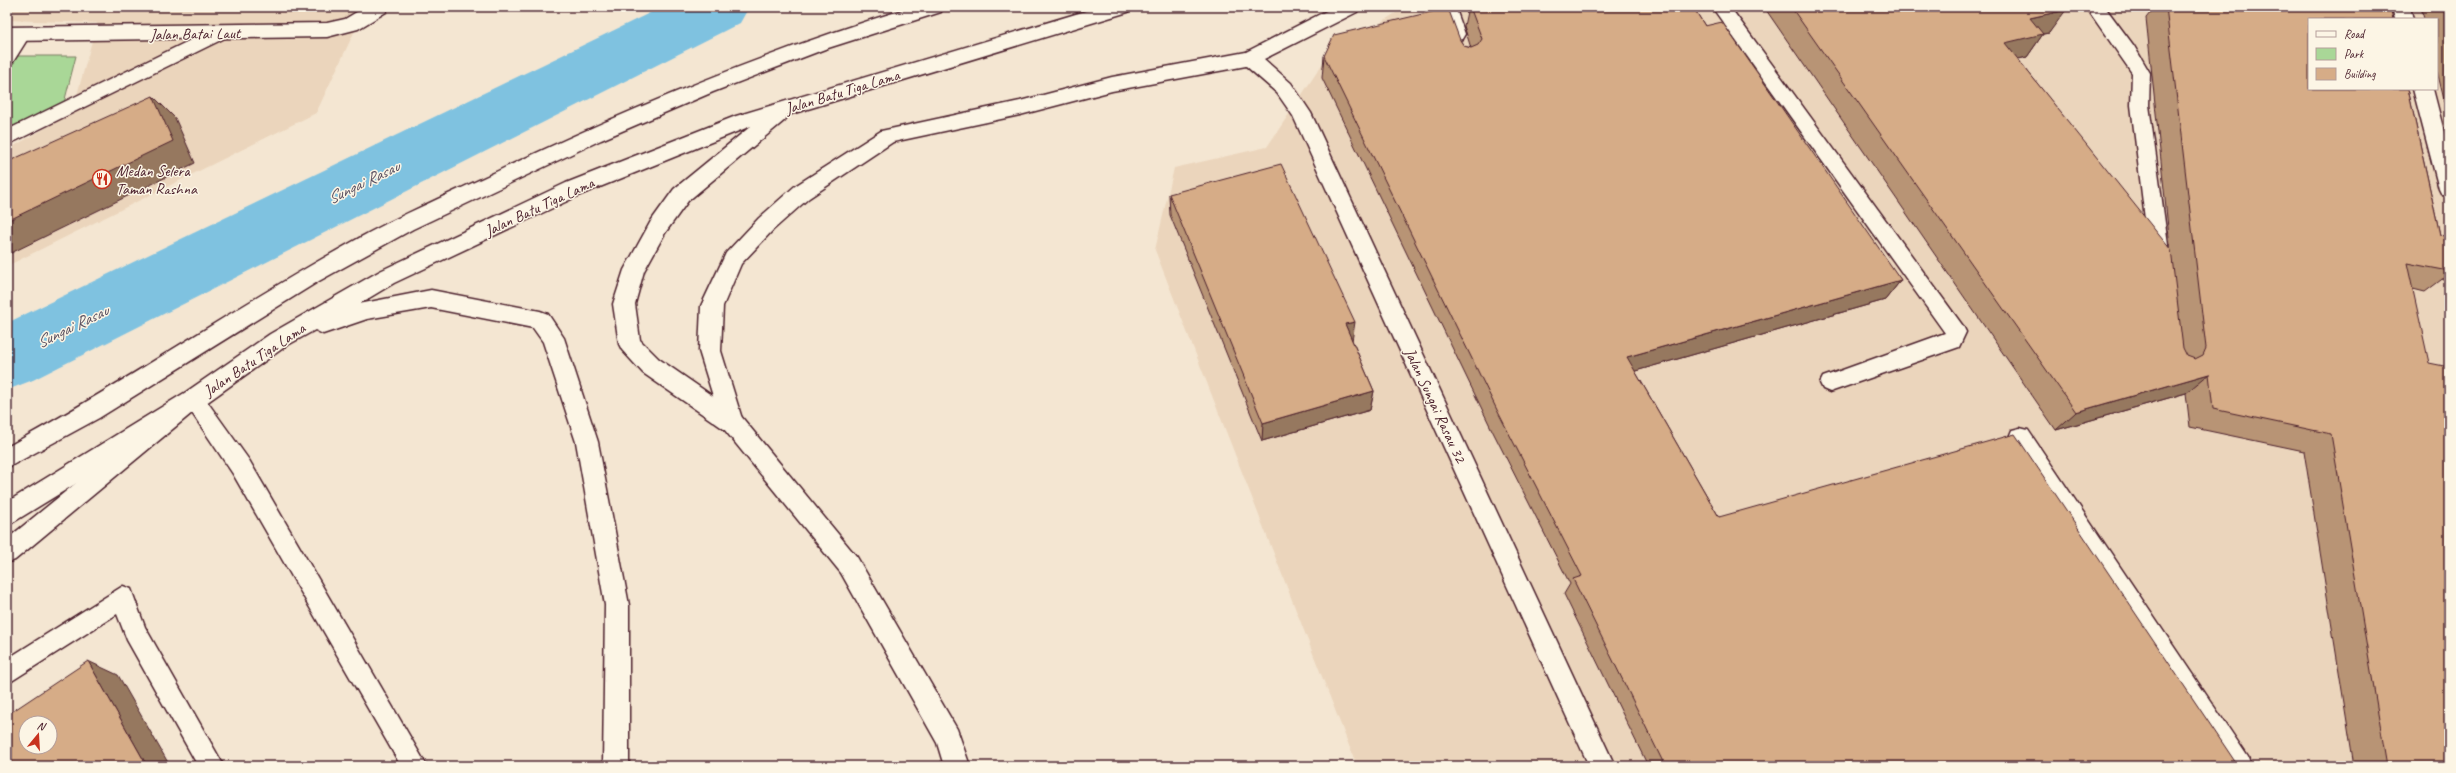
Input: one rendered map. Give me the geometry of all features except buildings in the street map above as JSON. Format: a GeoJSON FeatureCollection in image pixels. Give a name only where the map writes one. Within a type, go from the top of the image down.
{"type":"FeatureCollection","features":[{"type":"Feature","properties":{"kind":"main road"},"geometry":{"type":"LineString","coordinates":[[7,458],[173,362],[255,309],[361,247],[568,146],[720,81],[882,22],[934,7]]}},
{"type":"Feature","properties":{"kind":"main road","name":"Jalan Batu Tiga Lama"},"geometry":{"type":"LineString","coordinates":[[7,515],[194,399],[278,340],[387,277],[573,189],[743,121],[984,50],[1121,7]]}},
{"type":"Feature","properties":{"kind":"main road"},"geometry":{"type":"LineString","coordinates":[[732,422],[710,351],[712,306],[734,259],[766,224],[802,192],[888,136],[1020,108],[1112,84],[1250,58],[1350,7]]}},
{"type":"Feature","properties":{"kind":"main road"},"geometry":{"type":"LineString","coordinates":[[2401,7],[2404,18]]}},
{"type":"Feature","properties":{"kind":"main road","name":"Jalan Batai Laut"},"geometry":{"type":"LineString","coordinates":[[14,35],[219,33],[327,30],[351,24],[378,8]]}},
{"type":"Feature","properties":{"kind":"main road","name":"Jalan Sungai Rasau 32"},"geometry":{"type":"LineString","coordinates":[[1250,58],[1284,88],[1301,113],[1602,766]]}},
{"type":"Feature","properties":{"kind":"main road"},"geometry":{"type":"LineString","coordinates":[[2423,90],[2449,189]]}},
{"type":"Feature","properties":{"kind":"main road"},"geometry":{"type":"LineString","coordinates":[[787,108],[680,195],[658,227],[634,270],[624,304],[630,344],[650,366],[732,422],[849,565],[948,738],[957,766]]}},
{"type":"Feature","properties":{"kind":"main road"},"geometry":{"type":"LineString","coordinates":[[278,340],[367,310],[431,299],[540,320],[553,338],[587,442],[617,605],[616,766]]}},
{"type":"Feature","properties":{"kind":"lane"},"geometry":{"type":"LineString","coordinates":[[1452,7],[1447,10],[1462,49]]}},
{"type":"Feature","properties":{"kind":"lane"},"geometry":{"type":"LineString","coordinates":[[1721,7],[1956,332],[1952,341],[1830,383]]}},
{"type":"Feature","properties":{"kind":"lane"},"geometry":{"type":"LineString","coordinates":[[2095,7],[2128,51],[2142,73],[2140,105],[2162,274]]}},
{"type":"Feature","properties":{"kind":"lane"},"geometry":{"type":"LineString","coordinates":[[7,138],[219,33]]}},
{"type":"Feature","properties":{"kind":"lane"},"geometry":{"type":"LineString","coordinates":[[7,57],[14,35]]}},
{"type":"Feature","properties":{"kind":"lane"},"geometry":{"type":"LineString","coordinates":[[7,553],[194,399],[241,467],[415,766]]}},
{"type":"Feature","properties":{"kind":"lane"},"geometry":{"type":"LineString","coordinates":[[2020,437],[2239,766]]}},
{"type":"Feature","properties":{"kind":"lane"},"geometry":{"type":"LineString","coordinates":[[7,673],[123,598],[135,632],[212,766]]}},
{"type":"Feature","properties":{"kind":"shaded area"},"geometry":{"type":"Polygon","coordinates":[[[7,7],[366,7],[316,113],[7,266],[7,150],[72,113],[97,23],[7,20],[7,7]]]}},
{"type":"Feature","properties":{"kind":"shaded area"},"geometry":{"type":"Polygon","coordinates":[[[1405,7],[2449,7],[2449,766],[1357,766],[1155,250],[1174,168],[1267,147],[1327,57],[1405,7]]]}},
{"type":"Feature","properties":{"kind":"green space"},"geometry":{"type":"Polygon","coordinates":[[[7,56],[76,56],[62,111],[7,144],[7,56]]]}},
{"type":"Feature","properties":{"kind":"waterway","name":"Sungai Rasau"},"geometry":{"type":"LineString","coordinates":[[7,358],[718,7]]}},
{"type":"Feature","properties":{"kind":"place","name":"Medan Selera Taman Rashna"},"geometry":{"type":"Point","coordinates":[102,179]}}]}
